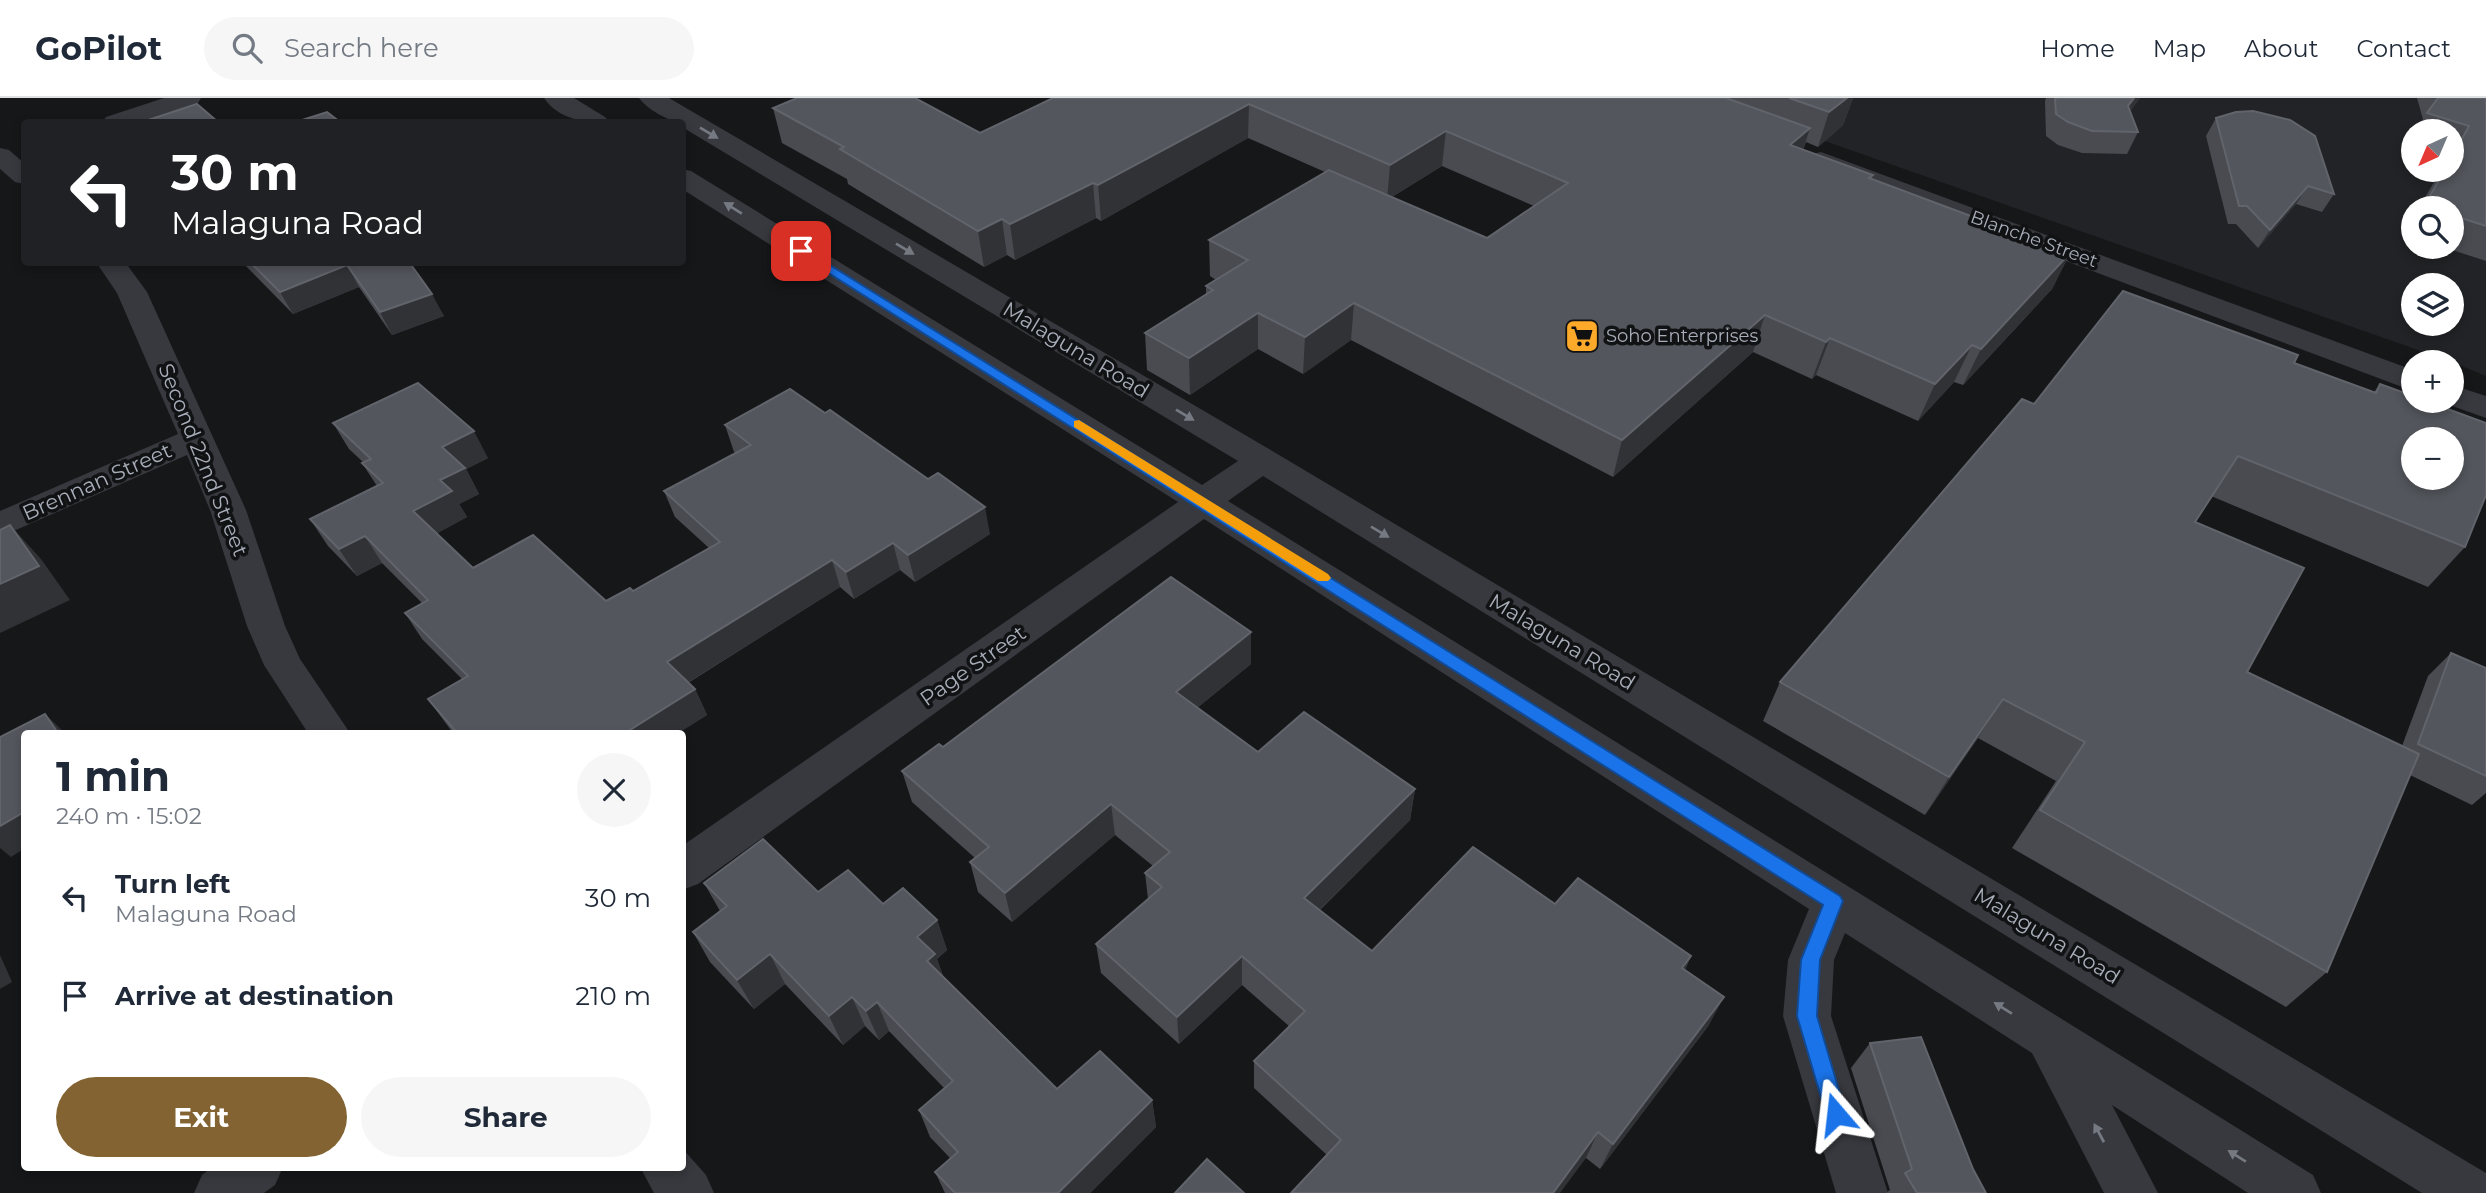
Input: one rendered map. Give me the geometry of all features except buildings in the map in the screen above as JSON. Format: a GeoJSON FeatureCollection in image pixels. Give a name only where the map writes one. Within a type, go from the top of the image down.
{"type":"FeatureCollection","features":[{"type":"Feature","properties":{"kind":"street"},"geometry":{"type":"LineString","coordinates":[[124,119],[189,98]]}},
{"type":"Feature","properties":{"kind":"street"},"geometry":{"type":"LineString","coordinates":[[556,98],[591,119]]}},
{"type":"Feature","properties":{"kind":"street","name":"Malaguna Road"},"geometry":{"type":"LineString","coordinates":[[651,98],[1262,460],[2470,1193]]}},
{"type":"Feature","properties":{"kind":"street","name":"Blanche Street"},"geometry":{"type":"LineString","coordinates":[[1799,152],[2401,376]]}},
{"type":"Feature","properties":{"kind":"street"},"geometry":{"type":"LineString","coordinates":[[7,157],[21,173]]}},
{"type":"Feature","properties":{"kind":"street"},"geometry":{"type":"LineString","coordinates":[[686,179],[1205,503],[2295,1193]]}},
{"type":"Feature","properties":{"kind":"street","name":"Second 22nd Street"},"geometry":{"type":"LineString","coordinates":[[113,266],[132,292],[228,510],[266,626],[283,665],[328,730]]}},
{"type":"Feature","properties":{"kind":"street"},"geometry":{"type":"LineString","coordinates":[[2464,400],[2486,408]]}},
{"type":"Feature","properties":{"kind":"street","name":"Brennan Street"},"geometry":{"type":"LineString","coordinates":[[0,525],[195,439]]}},
{"type":"Feature","properties":{"kind":"street","name":"Page Street"},"geometry":{"type":"LineString","coordinates":[[686,868],[1205,503],[1262,460]]}},
{"type":"Feature","properties":{"kind":"street"},"geometry":{"type":"LineString","coordinates":[[1834,901],[1811,960],[1807,1016],[1862,1193]]}},
{"type":"Feature","properties":{"kind":"street"},"geometry":{"type":"LineString","coordinates":[[2048,1036],[2132,1193]]}},
{"type":"Feature","properties":{"kind":"street"},"geometry":{"type":"LineString","coordinates":[[220,1193],[251,1171]]}},
{"type":"Feature","properties":{"kind":"street"},"geometry":{"type":"LineString","coordinates":[[669,1171],[688,1193]]}},
{"type":"Feature","properties":{"kind":"shaded area"},"geometry":{"type":"Polygon","coordinates":[[[1703,98],[2486,98],[2486,376],[2464,367],[2464,350],[2418,350],[1703,98]]]}},
{"type":"Feature","properties":{"kind":"slow traffic"},"geometry":{"type":"LineString","coordinates":[[1079,424],[1323,578]]}},
{"type":"Feature","properties":{"kind":"place","name":"Soho Enterprises"},"geometry":{"type":"Point","coordinates":[1582,336]}},
{"type":"Feature","properties":{"kind":"route"},"geometry":{"type":"LineString","coordinates":[[801,251],[1834,901],[1811,960],[1807,1016],[1836,1114]]}}]}
